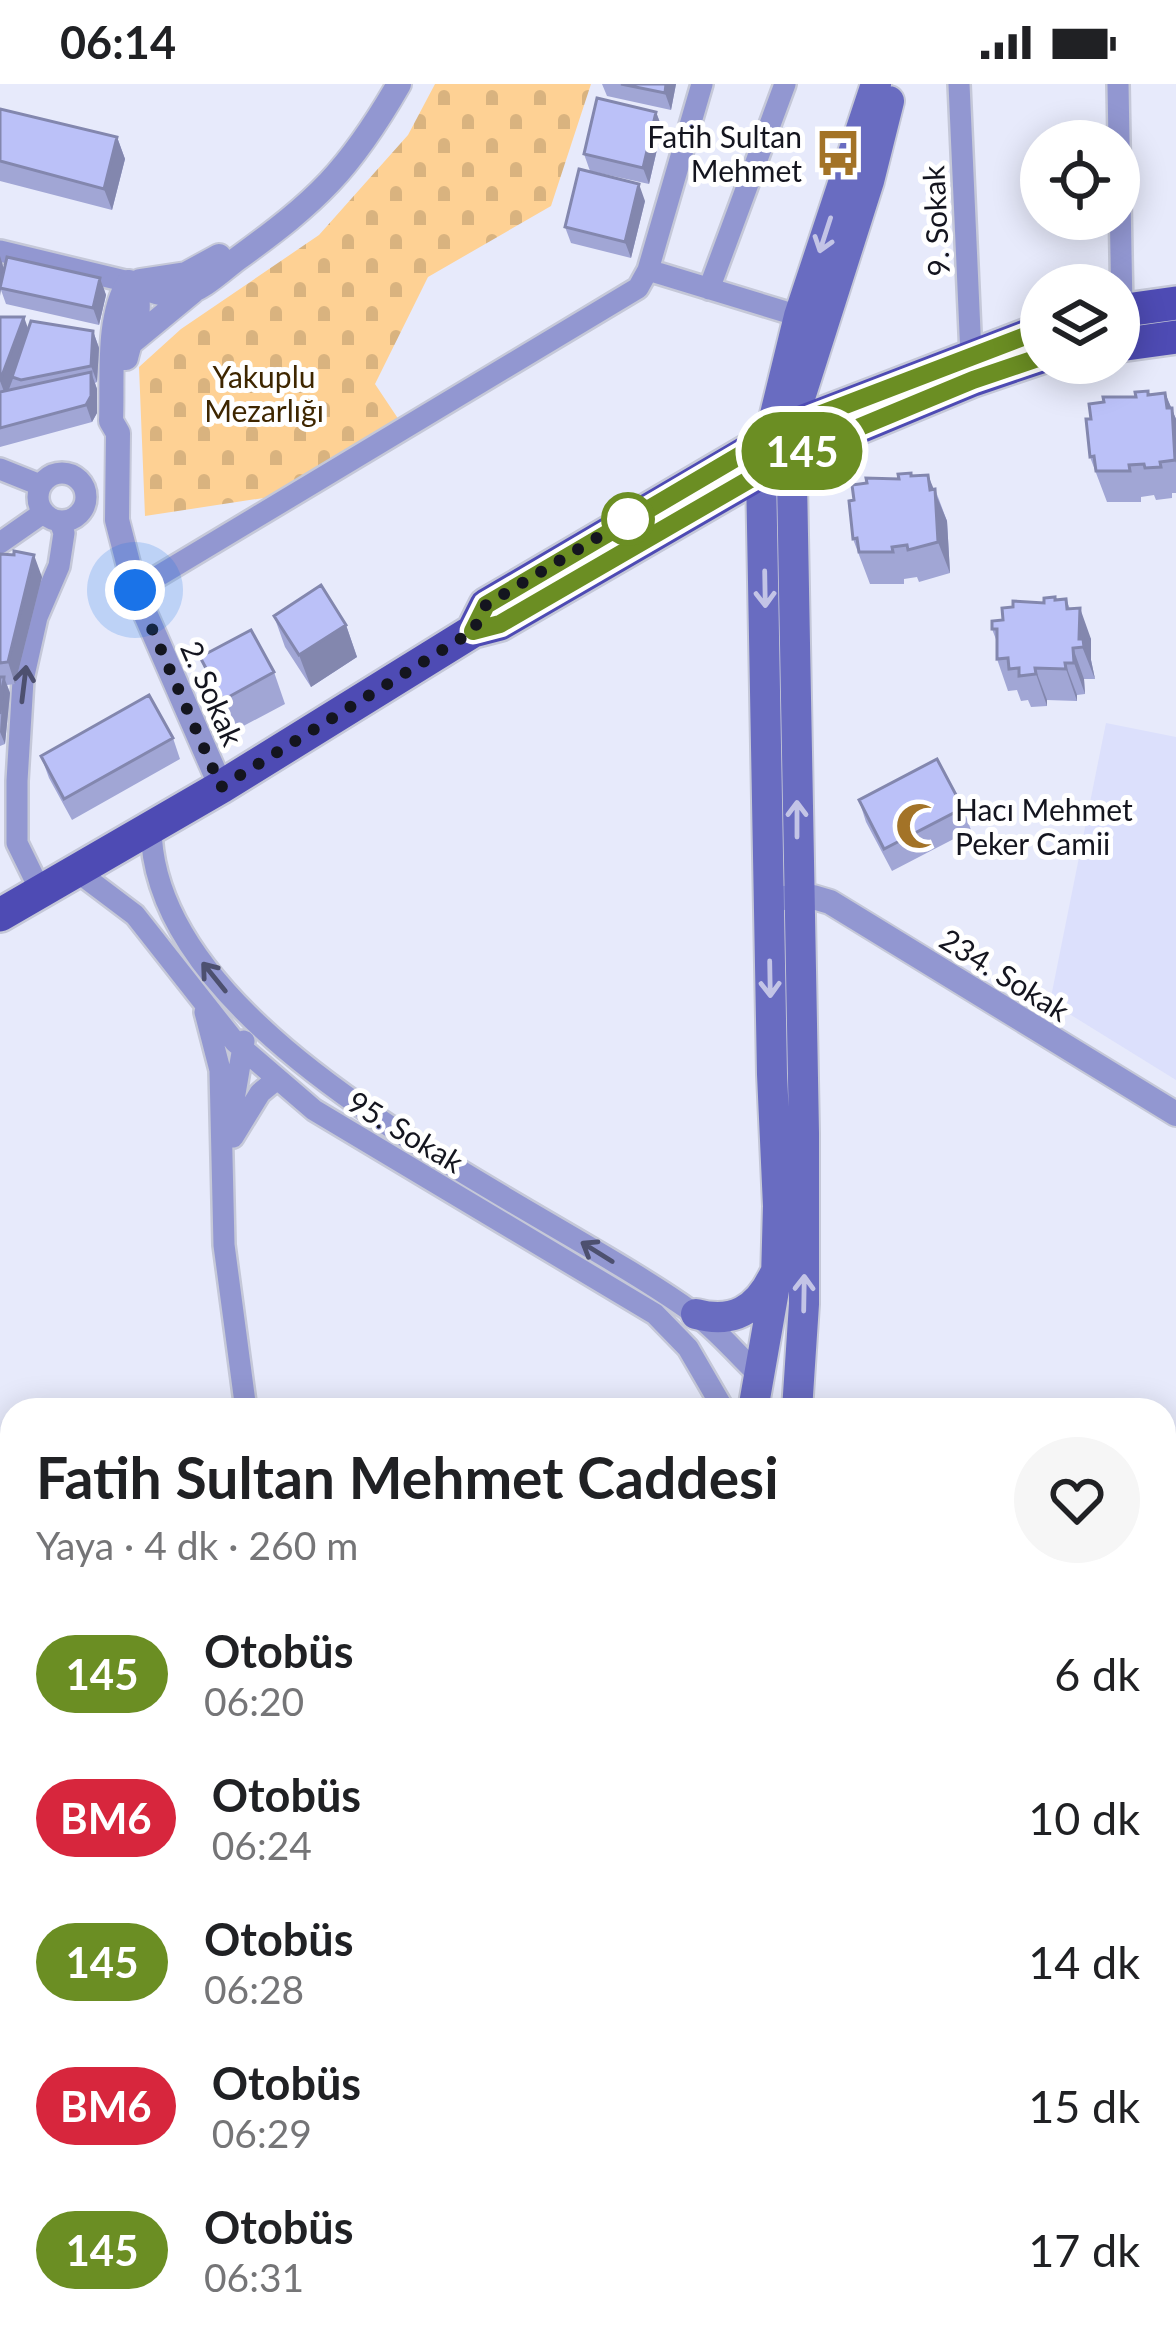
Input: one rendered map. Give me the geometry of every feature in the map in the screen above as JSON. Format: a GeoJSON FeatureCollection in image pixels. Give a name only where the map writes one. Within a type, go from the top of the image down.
{"type":"FeatureCollection","features":[{"type":"Feature","properties":{"kind":"main road"},"geometry":{"type":"LineString","coordinates":[[777,448],[869,181],[876,86]]}},
{"type":"Feature","properties":{"kind":"main road"},"geometry":{"type":"LineString","coordinates":[[755,1398],[777,1270],[783,898],[777,448],[799,316],[876,86]]}},
{"type":"Feature","properties":{"kind":"main road"},"geometry":{"type":"LineString","coordinates":[[1140,308],[1176,303]]}},
{"type":"Feature","properties":{"kind":"main road"},"geometry":{"type":"LineString","coordinates":[[0,915],[221,787],[473,631],[486,605],[777,448],[971,355],[1020,338]]}},
{"type":"Feature","properties":{"kind":"main road"},"geometry":{"type":"LineString","coordinates":[[1140,342],[1176,338]]}},
{"type":"Feature","properties":{"kind":"main road"},"geometry":{"type":"LineString","coordinates":[[777,448],[1020,364]]}},
{"type":"Feature","properties":{"kind":"main road"},"geometry":{"type":"LineString","coordinates":[[783,898],[804,1304],[798,1398]]}},
{"type":"Feature","properties":{"kind":"main road"},"geometry":{"type":"LineString","coordinates":[[696,1314],[720,1320],[749,1310],[766,1292],[777,1270]]}},
{"type":"Feature","properties":{"kind":"main road"},"geometry":{"type":"LineString","coordinates":[[759,1375],[777,1398]]}},
{"type":"Feature","properties":{"kind":"street"},"geometry":{"type":"LineString","coordinates":[[129,282],[187,274],[230,250],[285,209],[344,150],[386,84]]}},
{"type":"Feature","properties":{"kind":"street"},"geometry":{"type":"LineString","coordinates":[[112,340],[198,288],[320,196],[368,138],[399,84]]}},
{"type":"Feature","properties":{"kind":"street"},"geometry":{"type":"LineString","coordinates":[[135,590],[638,288],[648,270],[702,84]]}},
{"type":"Feature","properties":{"kind":"street"},"geometry":{"type":"LineString","coordinates":[[709,289],[785,84]]}},
{"type":"Feature","properties":{"kind":"street","name":"9. Sokak"},"geometry":{"type":"LineString","coordinates":[[959,84],[971,355]]}},
{"type":"Feature","properties":{"kind":"street"},"geometry":{"type":"LineString","coordinates":[[1118,84],[1120,264]]}},
{"type":"Feature","properties":{"kind":"street"},"geometry":{"type":"LineString","coordinates":[[0,251],[166,295],[198,288]]}},
{"type":"Feature","properties":{"kind":"street"},"geometry":{"type":"LineString","coordinates":[[648,270],[799,316]]}},
{"type":"Feature","properties":{"kind":"street","name":"2. Sokak"},"geometry":{"type":"LineString","coordinates":[[129,282],[137,289],[139,301],[112,340],[117,520],[135,590],[221,787]]}},
{"type":"Feature","properties":{"kind":"street"},"geometry":{"type":"LineString","coordinates":[[0,469],[40,485]]}},
{"type":"Feature","properties":{"kind":"street"},"geometry":{"type":"LineString","coordinates":[[0,543],[51,518],[73,520],[82,511],[86,496],[75,477],[60,472],[40,485],[37,500],[51,518],[64,533],[59,566],[37,617],[23,680],[9,836],[41,892]]}},
{"type":"Feature","properties":{"kind":"street"},"geometry":{"type":"LineString","coordinates":[[82,511],[117,520]]}},
{"type":"Feature","properties":{"kind":"street","name":"95. Sokak"},"geometry":{"type":"LineString","coordinates":[[152,827],[152,856],[160,890],[178,928],[215,982],[308,1069],[391,1127],[696,1314],[759,1375]]}},
{"type":"Feature","properties":{"kind":"street","name":"95. Sokak"},"geometry":{"type":"LineString","coordinates":[[78,872],[135,915],[244,1049],[314,1110],[655,1315],[688,1348],[717,1398]]}},
{"type":"Feature","properties":{"kind":"street","name":"234. Sokak"},"geometry":{"type":"LineString","coordinates":[[783,898],[830,902],[1176,1114]]}},
{"type":"Feature","properties":{"kind":"street"},"geometry":{"type":"LineString","coordinates":[[200,997],[220,1070],[224,1245],[244,1398]]}},
{"type":"Feature","properties":{"kind":"street"},"geometry":{"type":"LineString","coordinates":[[223,1153],[244,1049],[243,1008]]}},
{"type":"Feature","properties":{"kind":"street"},"geometry":{"type":"LineString","coordinates":[[223,1153],[260,1094],[277,1079]]}},
{"type":"Feature","properties":{"kind":"street"},"geometry":{"type":"LineString","coordinates":[[376,1148],[391,1127]]}},
{"type":"Feature","properties":{"kind":"shaded area"},"geometry":{"type":"Polygon","coordinates":[[[1106,723],[1176,737],[1176,1080],[1050,1002],[1106,723]]]}},
{"type":"Feature","properties":{"kind":"green space","name":"Yakuplu Mezarlığı"},"geometry":{"type":"Polygon","coordinates":[[[435,84],[591,84],[551,206],[428,277],[375,384],[401,423],[296,493],[145,516],[139,367],[181,329],[319,235],[408,135],[435,84]]]}},
{"type":"Feature","properties":{"kind":"building"},"geometry":{"type":"Polygon","coordinates":[[[621,84],[666,84],[665,93],[621,84]]]}},
{"type":"Feature","properties":{"kind":"building"},"geometry":{"type":"Polygon","coordinates":[[[597,98],[656,112],[643,168],[584,154],[597,98]]]}},
{"type":"Feature","properties":{"kind":"building"},"geometry":{"type":"Polygon","coordinates":[[[0,109],[117,137],[104,189],[0,161],[0,109]]]}},
{"type":"Feature","properties":{"kind":"building"},"geometry":{"type":"Polygon","coordinates":[[[579,169],[639,184],[625,242],[565,227],[579,169]]]}},
{"type":"Feature","properties":{"kind":"building"},"geometry":{"type":"Polygon","coordinates":[[[7,257],[100,278],[93,308],[0,288],[7,257]]]}},
{"type":"Feature","properties":{"kind":"building"},"geometry":{"type":"Polygon","coordinates":[[[0,317],[24,317],[0,381],[0,317]]]}},
{"type":"Feature","properties":{"kind":"building"},"geometry":{"type":"Polygon","coordinates":[[[31,321],[93,331],[91,366],[21,380],[12,377],[31,321]]]}},
{"type":"Feature","properties":{"kind":"building"},"geometry":{"type":"Polygon","coordinates":[[[91,372],[86,405],[0,428],[0,392],[91,372]]]}},
{"type":"Feature","properties":{"kind":"building"},"geometry":{"type":"Polygon","coordinates":[[[1148,391],[1148,395],[1165,393],[1167,408],[1172,408],[1175,460],[1160,462],[1161,467],[1145,468],[1144,464],[1129,465],[1130,471],[1096,471],[1086,419],[1091,419],[1089,404],[1104,402],[1103,397],[1136,397],[1135,392],[1148,391]]]}},
{"type":"Feature","properties":{"kind":"building"},"geometry":{"type":"Polygon","coordinates":[[[898,474],[928,475],[930,490],[935,489],[938,542],[908,550],[907,545],[892,547],[893,552],[859,552],[849,501],[854,500],[852,485],[867,483],[866,478],[899,479],[898,474]]]}},
{"type":"Feature","properties":{"kind":"building"},"geometry":{"type":"Polygon","coordinates":[[[14,551],[34,555],[8,662],[0,663],[0,554],[14,555],[14,551]]]}},
{"type":"Feature","properties":{"kind":"building"},"geometry":{"type":"Polygon","coordinates":[[[321,585],[346,625],[299,655],[274,616],[321,585]]]}},
{"type":"Feature","properties":{"kind":"building"},"geometry":{"type":"Polygon","coordinates":[[[1044,598],[1066,599],[1067,609],[1080,608],[1079,639],[1084,647],[1073,648],[1074,663],[1065,663],[1066,669],[1035,668],[1036,674],[1019,676],[1019,668],[1009,669],[1008,658],[997,659],[997,629],[992,629],[992,621],[1003,620],[1002,608],[1013,607],[1013,601],[1044,603],[1044,598]]]}},
{"type":"Feature","properties":{"kind":"building"},"geometry":{"type":"Polygon","coordinates":[[[251,630],[274,672],[223,700],[200,657],[251,630]]]}},
{"type":"Feature","properties":{"kind":"building"},"geometry":{"type":"Polygon","coordinates":[[[149,695],[173,738],[64,799],[41,756],[149,695]]]}},
{"type":"Feature","properties":{"kind":"building"},"geometry":{"type":"Polygon","coordinates":[[[937,759],[963,808],[884,849],[859,800],[937,759]]]}},
{"type":"Feature","properties":{"kind":"bus line","name":"145"},"geometry":{"type":"LineString","coordinates":[[1020,338],[768,437],[486,605],[473,631],[500,624],[790,456],[1020,364]]}},
{"type":"Feature","properties":{"kind":"place","name":"Fatih Sultan Mehmet"},"geometry":{"type":"Point","coordinates":[838,153]}},
{"type":"Feature","properties":{"kind":"place","name":"Hacı Mehmet Peker Camii"},"geometry":{"type":"Point","coordinates":[919,826]}},
{"type":"Feature","properties":{"kind":"route"},"geometry":{"type":"LineString","coordinates":[[135,590],[221,787],[473,631],[486,605],[628,519]]}}]}
